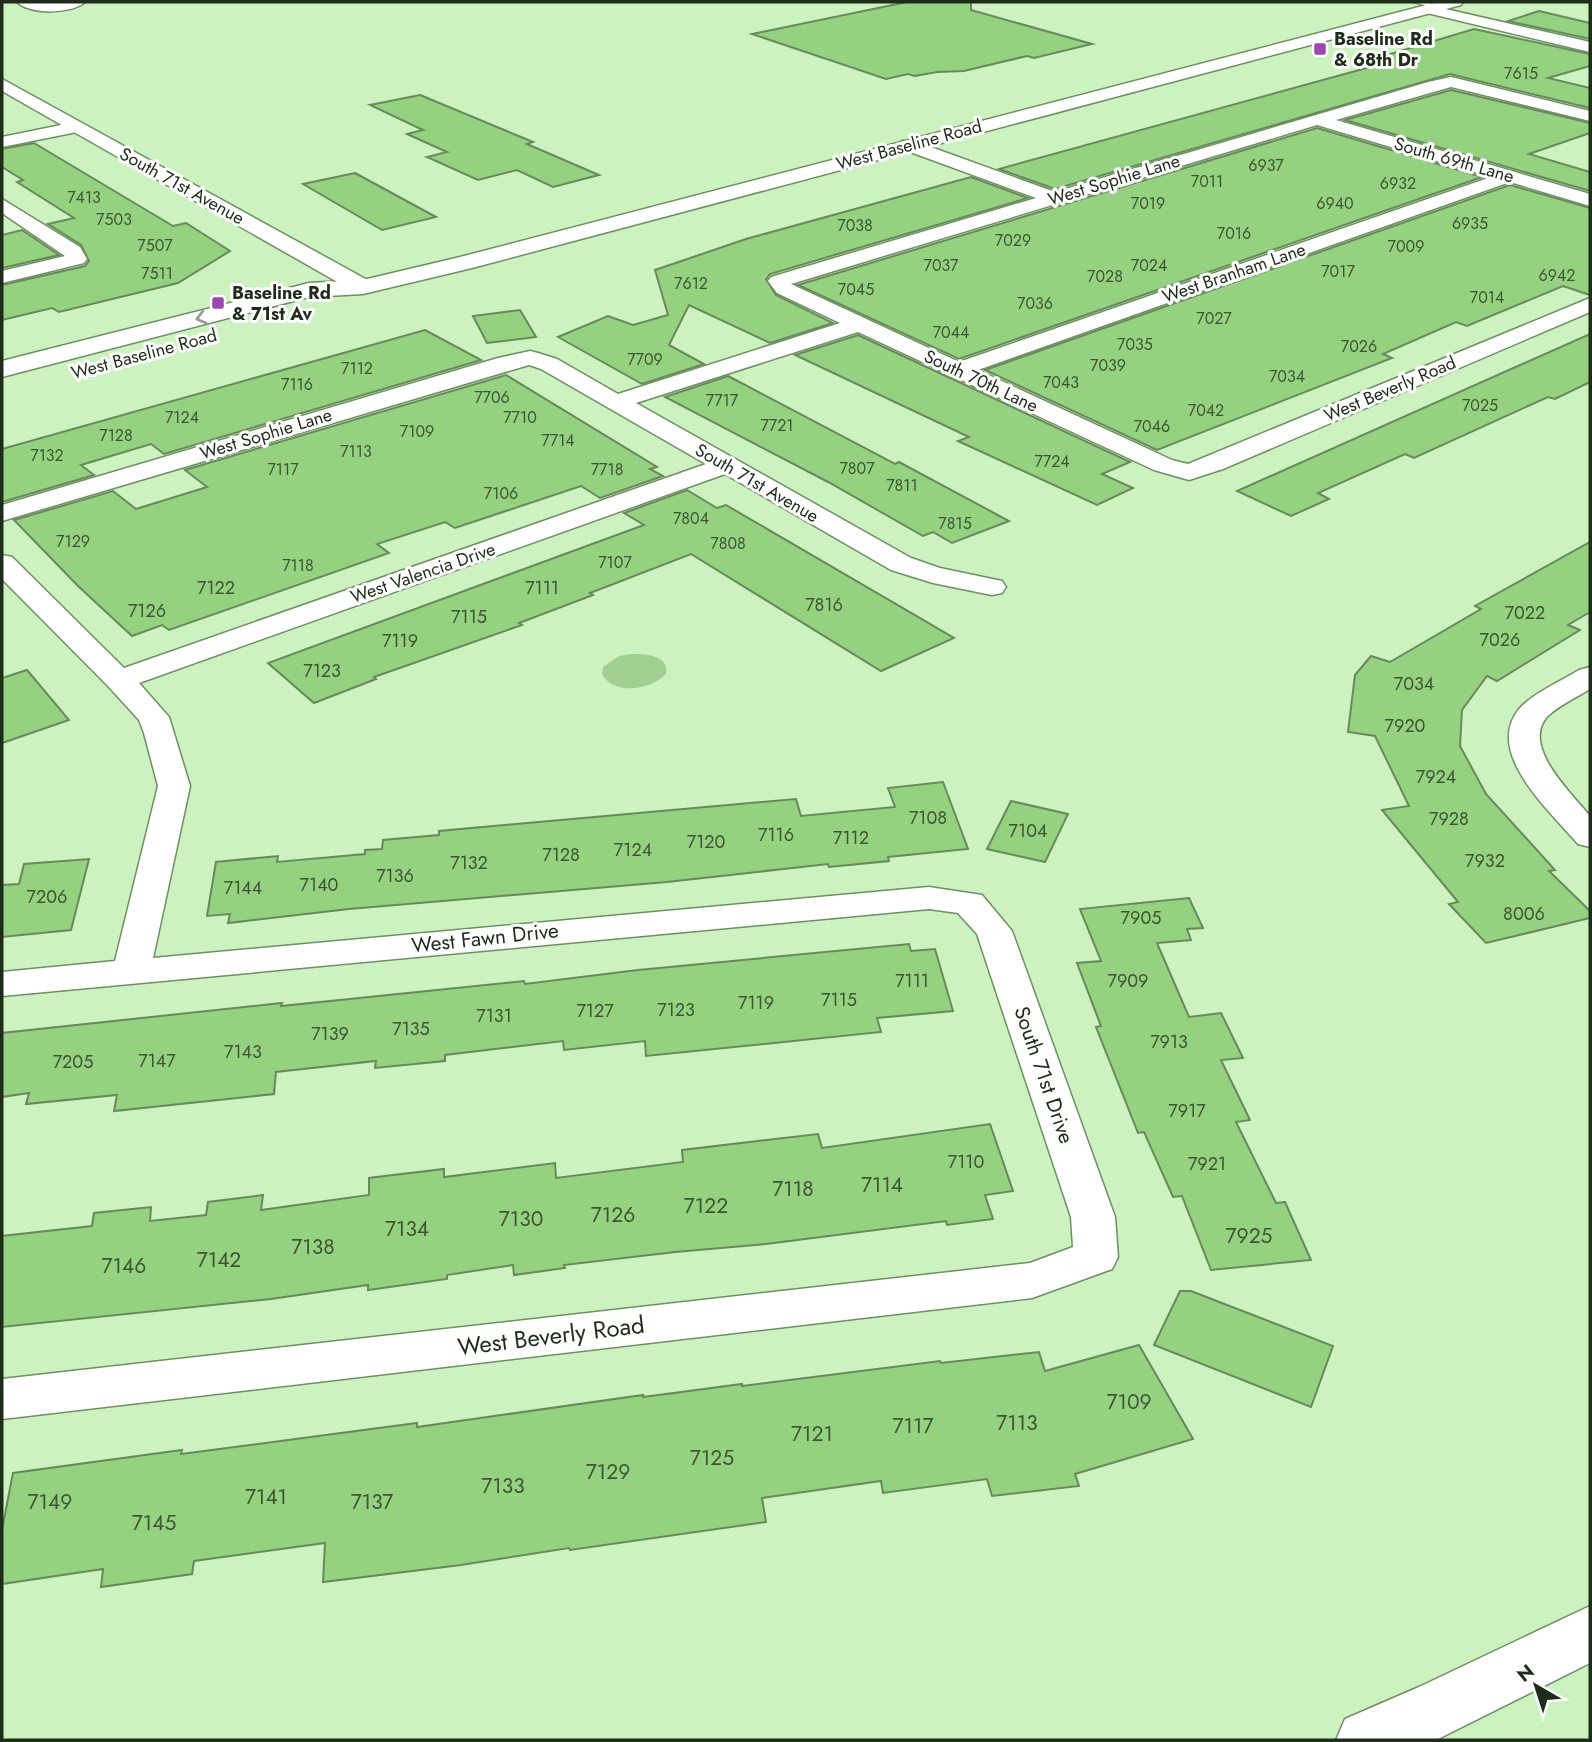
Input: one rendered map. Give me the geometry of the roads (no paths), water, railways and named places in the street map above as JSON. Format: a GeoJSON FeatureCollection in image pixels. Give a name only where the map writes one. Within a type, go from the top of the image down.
{"type":"FeatureCollection","features":[{"type":"Feature","properties":{"kind":"main road","name":"West Baseline Road"},"geometry":{"type":"LineString","coordinates":[[2,369],[309,290],[363,287],[464,263],[1427,6],[1455,2]]}},
{"type":"Feature","properties":{"kind":"main road","name":"South 71st Avenue"},"geometry":{"type":"LineString","coordinates":[[2,84],[363,287]]}},
{"type":"Feature","properties":{"kind":"main road","name":"West Baseline Road"},"geometry":{"type":"LineString","coordinates":[[2,392],[334,303],[363,287]]}},
{"type":"Feature","properties":{"kind":"main road"},"geometry":{"type":"LineString","coordinates":[[1367,1740],[1440,1708],[1590,1633]]}},
{"type":"Feature","properties":{"kind":"street"},"geometry":{"type":"LineString","coordinates":[[31,5],[78,2]]}},
{"type":"Feature","properties":{"kind":"street"},"geometry":{"type":"LineString","coordinates":[[1427,6],[1590,47]]}},
{"type":"Feature","properties":{"kind":"street","name":"West Sophie Lane"},"geometry":{"type":"LineString","coordinates":[[778,281],[1451,82],[1590,116]]}},
{"type":"Feature","properties":{"kind":"street","name":"South 69th Lane"},"geometry":{"type":"LineString","coordinates":[[1318,120],[1590,200]]}},
{"type":"Feature","properties":{"kind":"street"},"geometry":{"type":"LineString","coordinates":[[2,142],[76,127]]}},
{"type":"Feature","properties":{"kind":"street"},"geometry":{"type":"LineString","coordinates":[[908,145],[1054,198]]}},
{"type":"Feature","properties":{"kind":"street","name":"West Branham Lane"},"geometry":{"type":"LineString","coordinates":[[957,370],[1511,176]]}},
{"type":"Feature","properties":{"kind":"street"},"geometry":{"type":"LineString","coordinates":[[2,205],[73,251],[77,259],[2,277]]}},
{"type":"Feature","properties":{"kind":"street","name":"South 70th Lane"},"geometry":{"type":"LineString","coordinates":[[778,281],[783,289],[957,370],[1163,465],[1189,471]]}},
{"type":"Feature","properties":{"kind":"street","name":"West Beverly Road"},"geometry":{"type":"LineString","coordinates":[[1189,471],[1214,464],[1590,304]]}},
{"type":"Feature","properties":{"kind":"street"},"geometry":{"type":"LineString","coordinates":[[616,402],[859,324]]}},
{"type":"Feature","properties":{"kind":"street","name":"West Sophie Lane"},"geometry":{"type":"LineString","coordinates":[[2,513],[530,358]]}},
{"type":"Feature","properties":{"kind":"street","name":"South 71st Avenue"},"geometry":{"type":"LineString","coordinates":[[530,358],[549,364],[901,564],[933,575],[992,587]]}},
{"type":"Feature","properties":{"kind":"street","name":"West Valencia Drive"},"geometry":{"type":"LineString","coordinates":[[119,680],[727,465]]}},
{"type":"Feature","properties":{"kind":"street"},"geometry":{"type":"LineString","coordinates":[[2,563],[119,680],[153,717],[160,733],[174,786],[131,973]]}},
{"type":"Feature","properties":{"kind":"street"},"geometry":{"type":"LineString","coordinates":[[1590,676],[1533,712],[1526,732],[1525,751],[1532,768],[1590,837]]}},
{"type":"Feature","properties":{"kind":"street","name":"West Fawn Drive"},"geometry":{"type":"LineString","coordinates":[[2,985],[902,900],[929,898],[969,903]]}},
{"type":"Feature","properties":{"kind":"street","name":"South 71st Drive"},"geometry":{"type":"LineString","coordinates":[[969,903],[994,931],[1093,1217],[1096,1257]]}},
{"type":"Feature","properties":{"kind":"street","name":"West Beverly Road"},"geometry":{"type":"LineString","coordinates":[[2,1399],[1032,1280],[1096,1257]]}},
{"type":"Feature","properties":{"kind":"place","name":"Baseline Rd & 68th Dr"},"geometry":{"type":"Point","coordinates":[1320,49]}},
{"type":"Feature","properties":{"kind":"place","name":"Baseline Rd & 71st Av"},"geometry":{"type":"Point","coordinates":[218,303]}}]}
